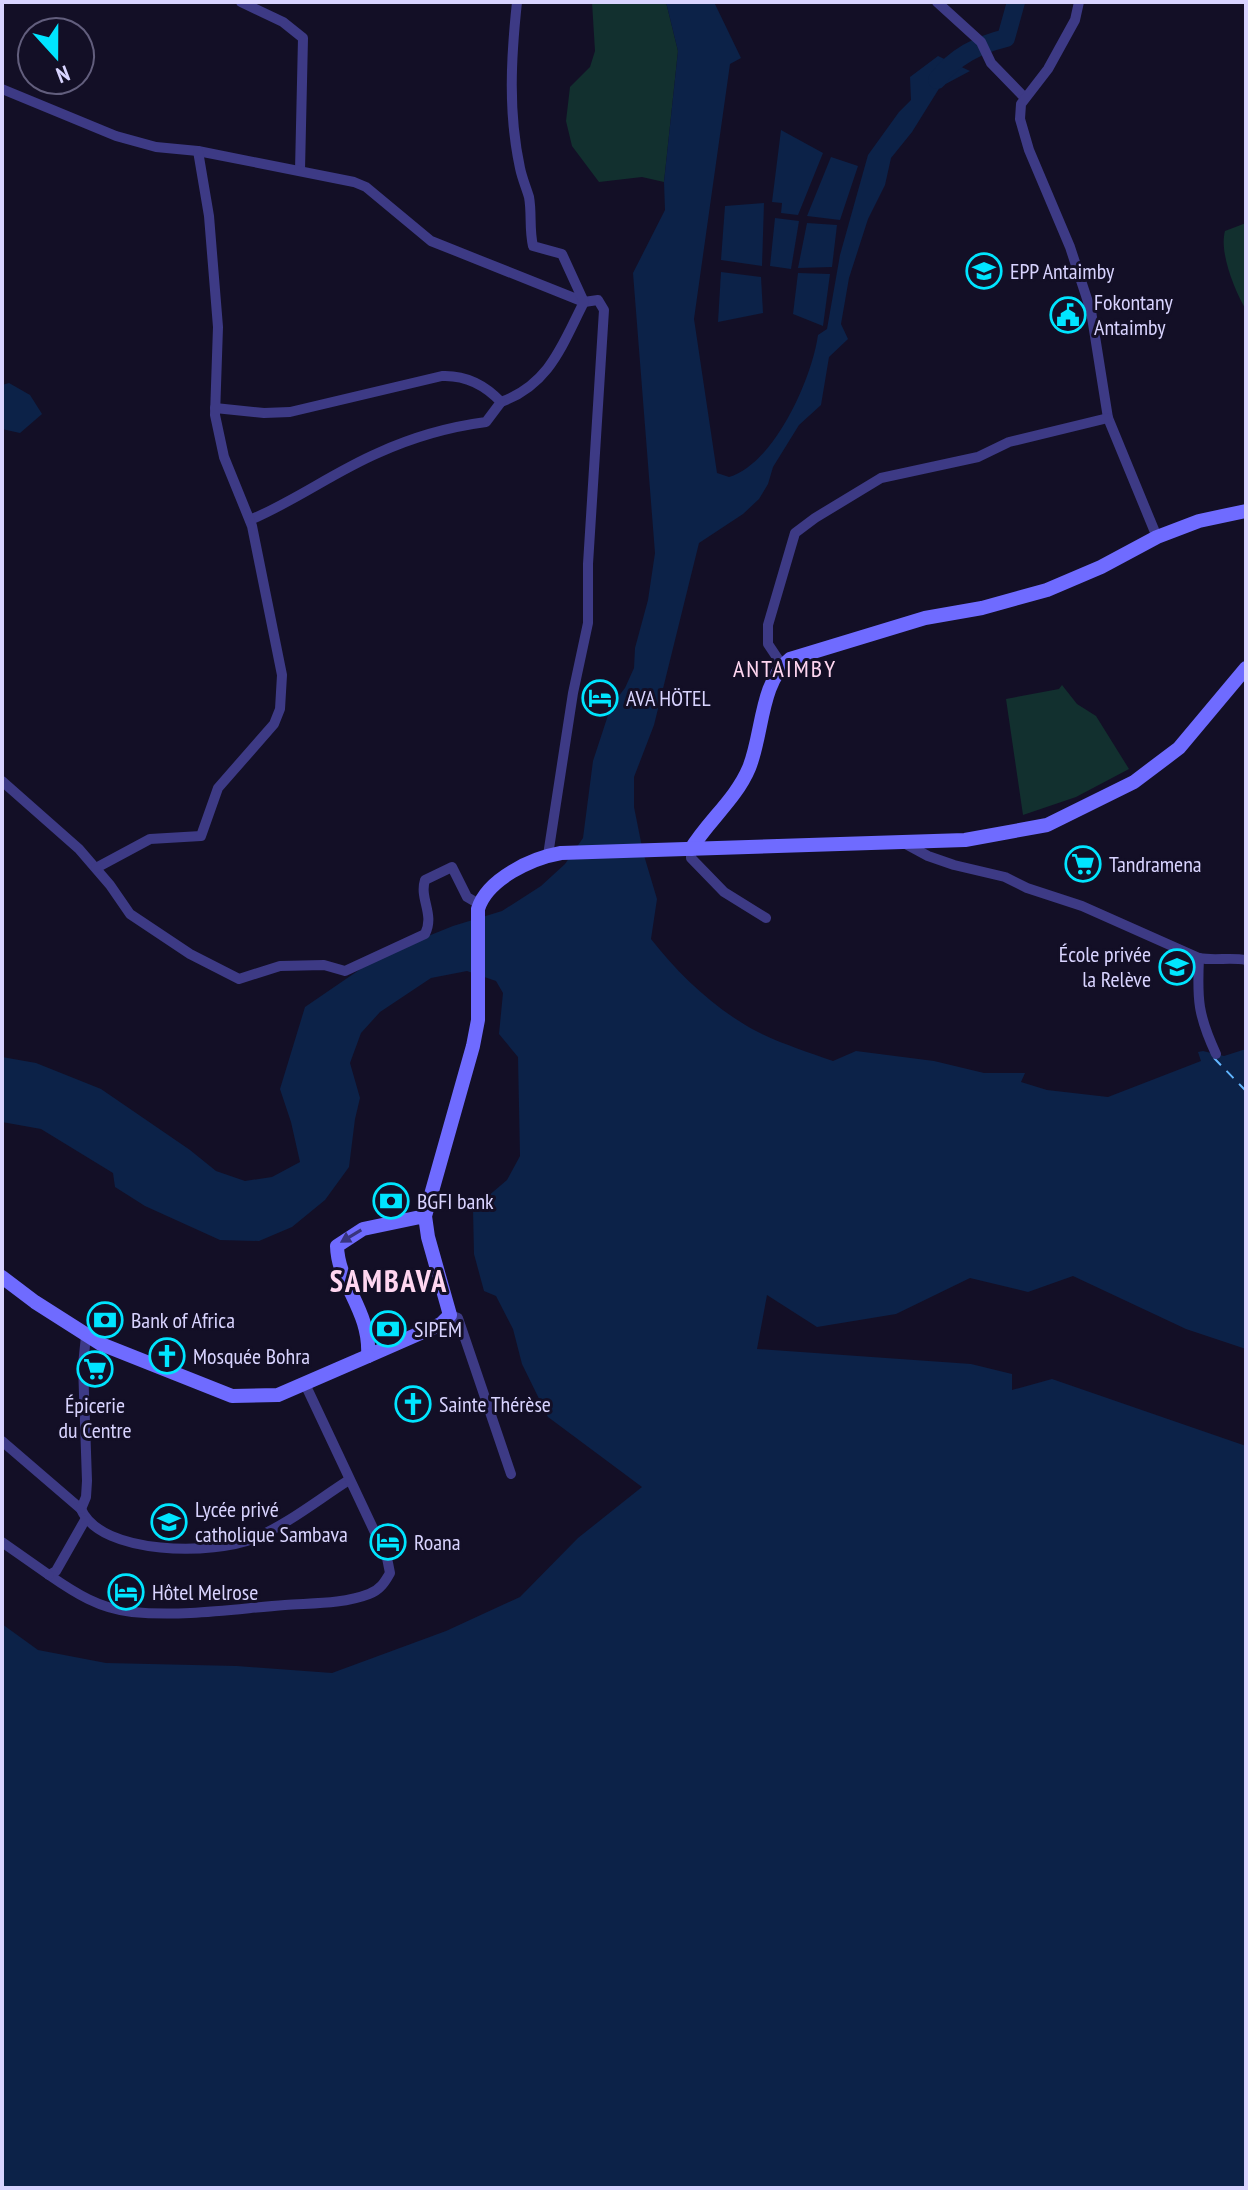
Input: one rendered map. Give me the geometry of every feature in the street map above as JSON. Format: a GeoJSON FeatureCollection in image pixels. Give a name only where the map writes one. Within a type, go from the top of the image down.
{"type":"FeatureCollection","features":[{"type":"Feature","properties":{"kind":"main road"},"geometry":{"type":"LineString","coordinates":[[691,849],[705,825],[735,793],[749,769],[770,690],[782,665],[798,654],[925,618],[982,608],[1047,590],[1101,567],[1157,537],[1199,521],[1246,511]]}},
{"type":"Feature","properties":{"kind":"main road"},"geometry":{"type":"LineString","coordinates":[[2,1277],[86,1336],[118,1352],[232,1396],[278,1395],[441,1324],[450,1315],[425,1216],[478,1020],[478,907],[481,898],[500,881],[554,854],[965,840],[1047,825],[1134,782],[1179,748],[1246,668]]}},
{"type":"Feature","properties":{"kind":"main road"},"geometry":{"type":"LineString","coordinates":[[368,1356],[366,1326],[341,1268],[337,1246],[363,1229],[425,1216]]}},
{"type":"Feature","properties":{"kind":"street"},"geometry":{"type":"LineString","coordinates":[[241,2],[283,22],[303,38],[300,170]]}},
{"type":"Feature","properties":{"kind":"street"},"geometry":{"type":"LineString","coordinates":[[517,2],[511,52],[511,94],[520,168],[529,200],[529,232],[533,246],[562,254],[584,302]]}},
{"type":"Feature","properties":{"kind":"street"},"geometry":{"type":"LineString","coordinates":[[937,2],[982,44],[991,63],[1025,98]]}},
{"type":"Feature","properties":{"kind":"street"},"geometry":{"type":"LineString","coordinates":[[1079,2],[1075,20],[1048,69],[1021,104],[1020,119],[1029,150],[1070,247],[1091,311],[1108,418],[1157,537]]}},
{"type":"Feature","properties":{"kind":"street"},"geometry":{"type":"LineString","coordinates":[[2,89],[116,136],[156,147],[198,151],[300,170],[366,187],[431,241],[584,302],[598,300],[604,310],[588,564],[588,623],[573,693],[554,854]]}},
{"type":"Feature","properties":{"kind":"street"},"geometry":{"type":"LineString","coordinates":[[96,868],[150,839],[201,836],[218,788],[274,724],[280,709],[282,675],[250,520],[224,457],[215,408],[218,327],[209,216],[198,151]]}},
{"type":"Feature","properties":{"kind":"street"},"geometry":{"type":"LineString","coordinates":[[250,520],[285,505],[376,454],[436,431],[486,422],[501,402],[518,395],[551,367],[584,302]]}},
{"type":"Feature","properties":{"kind":"street"},"geometry":{"type":"LineString","coordinates":[[215,408],[290,412],[442,376],[454,376],[480,384],[501,402]]}},
{"type":"Feature","properties":{"kind":"street"},"geometry":{"type":"LineString","coordinates":[[782,665],[768,644],[768,625],[795,533],[881,478],[978,457],[1009,442],[1108,418]]}},
{"type":"Feature","properties":{"kind":"street"},"geometry":{"type":"LineString","coordinates":[[2,781],[79,849],[130,914],[190,954],[239,979],[280,966],[324,965],[345,971],[425,934],[431,918],[423,887],[425,880],[452,867],[467,897],[478,907]]}},
{"type":"Feature","properties":{"kind":"street"},"geometry":{"type":"LineString","coordinates":[[901,842],[928,856],[1005,877],[1027,888],[1082,906],[1199,958],[1213,961],[1232,957],[1246,960]]}},
{"type":"Feature","properties":{"kind":"street"},"geometry":{"type":"LineString","coordinates":[[691,849],[691,858],[724,892],[766,918]]}},
{"type":"Feature","properties":{"kind":"street"},"geometry":{"type":"LineString","coordinates":[[1199,958],[1197,999],[1201,1022],[1216,1054]]}},
{"type":"Feature","properties":{"kind":"street"},"geometry":{"type":"LineString","coordinates":[[450,1315],[458,1318],[511,1474]]}},
{"type":"Feature","properties":{"kind":"street"},"geometry":{"type":"LineString","coordinates":[[81,1509],[87,1481],[83,1365],[86,1336]]}},
{"type":"Feature","properties":{"kind":"street"},"geometry":{"type":"LineString","coordinates":[[2,1542],[80,1596],[105,1607],[132,1612],[215,1612],[343,1600],[371,1594],[384,1584],[390,1573],[387,1558],[305,1384]]}},
{"type":"Feature","properties":{"kind":"street"},"geometry":{"type":"LineString","coordinates":[[2,1441],[81,1509],[85,1520],[105,1535],[130,1544],[200,1549],[235,1545],[270,1531],[349,1480]]}},
{"type":"Feature","properties":{"kind":"street"},"geometry":{"type":"LineString","coordinates":[[49,1575],[56,1571],[85,1520]]}},
{"type":"Feature","properties":{"kind":"green space"},"geometry":{"type":"Polygon","coordinates":[[[592,2],[666,2],[678,51],[664,182],[642,177],[599,182],[572,146],[566,121],[570,87],[590,67],[595,51],[592,2]]]}},
{"type":"Feature","properties":{"kind":"green space"},"geometry":{"type":"Polygon","coordinates":[[[1246,223],[1246,310],[1229,272],[1224,240],[1225,231],[1246,223]]]}},
{"type":"Feature","properties":{"kind":"green space"},"geometry":{"type":"Polygon","coordinates":[[[1062,685],[1077,704],[1096,716],[1129,769],[1076,797],[1023,815],[1006,699],[1059,689],[1062,685]]]}},
{"type":"Feature","properties":{"kind":"water"},"geometry":{"type":"Polygon","coordinates":[[[666,2],[714,2],[741,58],[730,64],[694,319],[717,473],[729,477],[746,469],[761,455],[776,437],[799,395],[818,335],[827,329],[840,255],[868,155],[911,100],[910,77],[938,56],[970,71],[940,87],[912,132],[891,158],[885,185],[868,219],[849,278],[841,324],[848,339],[829,357],[821,405],[799,425],[773,467],[759,499],[743,514],[699,543],[654,725],[634,777],[634,807],[657,899],[651,939],[686,979],[728,1014],[767,1036],[833,1061],[856,1051],[934,1061],[984,1073],[1025,1073],[1021,1082],[1047,1090],[1108,1097],[1201,1061],[1198,1052],[1224,1056],[1246,1049],[1246,1349],[1186,1329],[1073,1276],[1028,1292],[970,1278],[896,1314],[817,1327],[767,1295],[757,1349],[971,1364],[1012,1374],[1012,1390],[1052,1379],[1246,1446],[1246,2188],[2,2188],[2,1624],[38,1650],[106,1663],[237,1666],[332,1673],[446,1631],[520,1597],[578,1538],[642,1487],[548,1417],[522,1364],[513,1329],[496,1296],[484,1291],[474,1254],[473,1209],[507,1180],[520,1156],[518,1057],[499,1034],[503,993],[496,981],[467,971],[431,978],[380,1012],[361,1033],[350,1063],[360,1098],[349,1167],[325,1200],[292,1227],[259,1241],[220,1240],[145,1206],[115,1187],[113,1173],[41,1129],[2,1122],[2,1057],[36,1063],[101,1089],[216,1171],[245,1181],[272,1177],[300,1162],[280,1089],[305,1007],[381,955],[453,926],[502,911],[541,886],[565,864],[583,838],[593,761],[611,706],[625,688],[634,668],[635,648],[648,600],[655,553],[633,273],[665,210],[664,182],[678,51],[666,2]]]}},
{"type":"Feature","properties":{"kind":"water"},"geometry":{"type":"Polygon","coordinates":[[[781,130],[823,153],[798,215],[781,213],[782,203],[772,202],[781,130]]]}},
{"type":"Feature","properties":{"kind":"water"},"geometry":{"type":"Polygon","coordinates":[[[831,157],[858,166],[840,220],[807,216],[831,157]]]}},
{"type":"Feature","properties":{"kind":"water"},"geometry":{"type":"Polygon","coordinates":[[[764,203],[762,266],[721,260],[725,206],[764,203]]]}},
{"type":"Feature","properties":{"kind":"water"},"geometry":{"type":"Polygon","coordinates":[[[775,218],[799,221],[791,269],[770,266],[775,218]]]}},
{"type":"Feature","properties":{"kind":"water"},"geometry":{"type":"Polygon","coordinates":[[[807,223],[837,225],[832,267],[798,268],[807,223]]]}},
{"type":"Feature","properties":{"kind":"water"},"geometry":{"type":"Polygon","coordinates":[[[721,272],[761,277],[763,313],[718,322],[721,272]]]}},
{"type":"Feature","properties":{"kind":"water"},"geometry":{"type":"Polygon","coordinates":[[[798,273],[830,274],[823,326],[793,314],[798,273]]]}},
{"type":"Feature","properties":{"kind":"water"},"geometry":{"type":"Polygon","coordinates":[[[9,383],[30,395],[42,414],[20,433],[2,429],[2,385],[9,383]]]}},
{"type":"Feature","properties":{"kind":"waterway"},"geometry":{"type":"LineString","coordinates":[[937,80],[951,64],[968,53],[1006,38],[1016,2]]}},
{"type":"Feature","properties":{"kind":"ferry route"},"geometry":{"type":"LineString","coordinates":[[1214,1058],[1246,1091]]}},
{"type":"Feature","properties":{"kind":"place","name":"EPP Antaimby"},"geometry":{"type":"Point","coordinates":[984,271]}},
{"type":"Feature","properties":{"kind":"place","name":"Fokontany Antaimby"},"geometry":{"type":"Point","coordinates":[1068,315]}},
{"type":"Feature","properties":{"kind":"place","name":"AVA HÖTEL"},"geometry":{"type":"Point","coordinates":[600,698]}},
{"type":"Feature","properties":{"kind":"place","name":"Tandramena"},"geometry":{"type":"Point","coordinates":[1083,864]}},
{"type":"Feature","properties":{"kind":"place","name":"École privée la Relève"},"geometry":{"type":"Point","coordinates":[1177,967]}},
{"type":"Feature","properties":{"kind":"place","name":"BGFI bank"},"geometry":{"type":"Point","coordinates":[391,1201]}},
{"type":"Feature","properties":{"kind":"place","name":"Bank of Africa"},"geometry":{"type":"Point","coordinates":[105,1320]}},
{"type":"Feature","properties":{"kind":"place","name":"SIPEM"},"geometry":{"type":"Point","coordinates":[388,1329]}},
{"type":"Feature","properties":{"kind":"place","name":"Mosquée Bohra"},"geometry":{"type":"Point","coordinates":[167,1356]}},
{"type":"Feature","properties":{"kind":"place","name":"Épicerie du Centre"},"geometry":{"type":"Point","coordinates":[95,1369]}},
{"type":"Feature","properties":{"kind":"place","name":"Sainte Thérèse"},"geometry":{"type":"Point","coordinates":[413,1404]}},
{"type":"Feature","properties":{"kind":"place","name":"Lycée privé catholique Sambava"},"geometry":{"type":"Point","coordinates":[169,1522]}},
{"type":"Feature","properties":{"kind":"place","name":"Roana"},"geometry":{"type":"Point","coordinates":[388,1542]}},
{"type":"Feature","properties":{"kind":"place","name":"Hôtel Melrose"},"geometry":{"type":"Point","coordinates":[126,1592]}},
{"type":"Feature","properties":{"kind":"district","name":"ANTAIMBY"},"geometry":{"type":"Point","coordinates":[785,669]}},
{"type":"Feature","properties":{"kind":"district","name":"SAMBAVA"},"geometry":{"type":"Point","coordinates":[389,1282]}}]}
